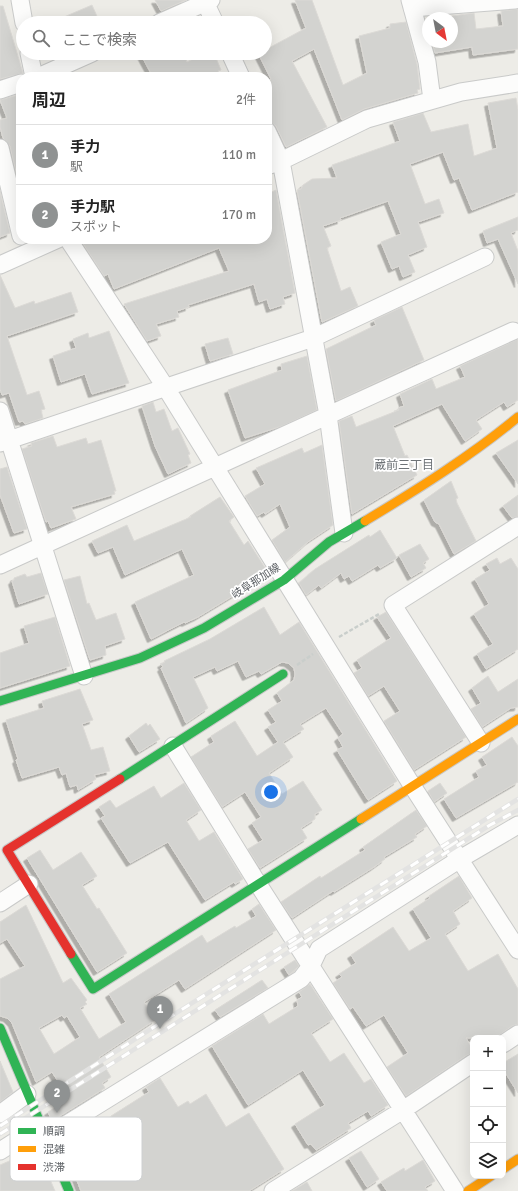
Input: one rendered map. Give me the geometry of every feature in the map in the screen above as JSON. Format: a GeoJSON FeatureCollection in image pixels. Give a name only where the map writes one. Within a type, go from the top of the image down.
{"type":"FeatureCollection","features":[{"type":"Feature","properties":{"kind":"street"},"geometry":{"type":"LineString","coordinates":[[20,0],[23,16]]}},
{"type":"Feature","properties":{"kind":"street"},"geometry":{"type":"LineString","coordinates":[[432,100],[427,62],[411,4],[515,0]]}},
{"type":"Feature","properties":{"kind":"street"},"geometry":{"type":"LineString","coordinates":[[174,16],[207,1],[212,16]]}},
{"type":"Feature","properties":{"kind":"street"},"geometry":{"type":"LineString","coordinates":[[30,60],[33,72]]}},
{"type":"Feature","properties":{"kind":"street"},"geometry":{"type":"LineString","coordinates":[[49,72],[76,60]]}},
{"type":"Feature","properties":{"kind":"street"},"geometry":{"type":"LineString","coordinates":[[233,60],[239,72]]}},
{"type":"Feature","properties":{"kind":"street"},"geometry":{"type":"LineString","coordinates":[[344,533],[328,415],[313,338],[274,163],[367,118],[461,92],[518,83]]}},
{"type":"Feature","properties":{"kind":"street"},"geometry":{"type":"LineString","coordinates":[[0,90],[16,85]]}},
{"type":"Feature","properties":{"kind":"street"},"geometry":{"type":"LineString","coordinates":[[0,148],[16,214]]}},
{"type":"Feature","properties":{"kind":"street"},"geometry":{"type":"LineString","coordinates":[[0,265],[22,244]]}},
{"type":"Feature","properties":{"kind":"street"},"geometry":{"type":"LineString","coordinates":[[71,244],[166,388],[213,467],[412,787],[518,950]]}},
{"type":"Feature","properties":{"kind":"street"},"geometry":{"type":"LineString","coordinates":[[5,441],[313,338],[484,257]]}},
{"type":"Feature","properties":{"kind":"street"},"geometry":{"type":"LineString","coordinates":[[0,565],[514,331]]}},
{"type":"Feature","properties":{"kind":"street"},"geometry":{"type":"LineString","coordinates":[[0,411],[5,441],[43,546],[84,676]]}},
{"type":"Feature","properties":{"kind":"street","name":"岐阜那加線"},"geometry":{"type":"LineString","coordinates":[[0,702],[140,658],[204,628],[284,580],[307,558],[344,533],[417,490],[500,432],[518,417]]}},
{"type":"Feature","properties":{"kind":"street"},"geometry":{"type":"LineString","coordinates":[[481,742],[394,605],[518,526]]}},
{"type":"Feature","properties":{"kind":"street"},"geometry":{"type":"LineString","coordinates":[[283,674],[174,746],[7,850],[30,884],[93,989],[518,719]]}},
{"type":"Feature","properties":{"kind":"street"},"geometry":{"type":"LineString","coordinates":[[174,746],[258,884],[456,1191]]}},
{"type":"Feature","properties":{"kind":"street"},"geometry":{"type":"LineString","coordinates":[[67,1117],[301,979],[319,949],[460,859],[518,825]]}},
{"type":"Feature","properties":{"kind":"street"},"geometry":{"type":"LineString","coordinates":[[0,903],[30,884]]}},
{"type":"Feature","properties":{"kind":"street"},"geometry":{"type":"LineString","coordinates":[[0,1028],[37,1117]]}},
{"type":"Feature","properties":{"kind":"street"},"geometry":{"type":"LineString","coordinates":[[506,1042],[518,1034]]}},
{"type":"Feature","properties":{"kind":"street"},"geometry":{"type":"LineString","coordinates":[[273,1191],[403,1110],[470,1066]]}},
{"type":"Feature","properties":{"kind":"street"},"geometry":{"type":"LineString","coordinates":[[0,1114],[27,1094]]}},
{"type":"Feature","properties":{"kind":"street"},"geometry":{"type":"LineString","coordinates":[[0,1151],[10,1146]]}},
{"type":"Feature","properties":{"kind":"street"},"geometry":{"type":"LineString","coordinates":[[506,1167],[518,1159]]}},
{"type":"Feature","properties":{"kind":"street"},"geometry":{"type":"LineString","coordinates":[[468,1191],[486,1179]]}},
{"type":"Feature","properties":{"kind":"street"},"geometry":{"type":"LineString","coordinates":[[66,1181],[70,1191]]}},
{"type":"Feature","properties":{"kind":"building"},"geometry":{"type":"Polygon","coordinates":[[[155,0],[186,0],[161,11],[155,0]]]}},
{"type":"Feature","properties":{"kind":"building"},"geometry":{"type":"Polygon","coordinates":[[[295,0],[312,0],[343,85],[367,73],[359,36],[390,28],[390,24],[406,22],[417,64],[420,89],[417,90],[418,93],[364,109],[342,120],[314,49],[292,61],[327,127],[286,147],[276,126],[272,123],[272,72],[268,72],[262,60],[272,60],[272,46],[306,28],[295,0]]]}},
{"type":"Feature","properties":{"kind":"building"},"geometry":{"type":"Polygon","coordinates":[[[92,5],[97,16],[66,16],[92,5]]]}},
{"type":"Feature","properties":{"kind":"building"},"geometry":{"type":"Polygon","coordinates":[[[0,6],[3,6],[16,50],[16,60],[19,60],[23,72],[16,72],[16,75],[0,79],[0,6]]]}},
{"type":"Feature","properties":{"kind":"building"},"geometry":{"type":"Polygon","coordinates":[[[518,9],[518,49],[473,55],[472,47],[435,53],[434,48],[458,48],[458,15],[474,13],[476,29],[503,26],[501,11],[518,9]]]}},
{"type":"Feature","properties":{"kind":"building"},"geometry":{"type":"Polygon","coordinates":[[[144,60],[186,60],[187,62],[191,60],[217,60],[221,70],[218,72],[150,72],[144,60]]]}},
{"type":"Feature","properties":{"kind":"building"},"geometry":{"type":"Polygon","coordinates":[[[16,95],[16,172],[10,146],[3,138],[0,127],[0,120],[7,118],[0,100],[16,95]]]}},
{"type":"Feature","properties":{"kind":"building"},"geometry":{"type":"Polygon","coordinates":[[[516,98],[518,110],[518,192],[472,210],[459,178],[454,180],[443,152],[410,164],[425,204],[439,199],[444,213],[418,222],[427,247],[408,255],[415,272],[403,277],[399,266],[392,269],[381,242],[401,234],[388,201],[340,218],[341,220],[323,226],[331,246],[327,248],[341,291],[350,287],[358,306],[322,322],[297,190],[301,189],[303,185],[312,179],[337,178],[332,165],[400,141],[393,122],[423,113],[431,132],[468,124],[474,156],[497,148],[488,103],[516,98]]]}},
{"type":"Feature","properties":{"kind":"building"},"geometry":{"type":"Polygon","coordinates":[[[276,190],[295,293],[283,297],[285,304],[270,309],[267,299],[259,302],[254,284],[188,305],[189,307],[177,311],[179,317],[156,324],[161,336],[147,341],[124,304],[229,271],[219,248],[114,289],[108,274],[104,276],[83,244],[272,244],[272,192],[276,190]]]}},
{"type":"Feature","properties":{"kind":"building"},"geometry":{"type":"Polygon","coordinates":[[[0,191],[10,233],[0,237],[0,191]]]}},
{"type":"Feature","properties":{"kind":"building"},"geometry":{"type":"Polygon","coordinates":[[[518,217],[518,230],[511,233],[518,251],[518,284],[498,239],[487,243],[483,231],[518,217]]]}},
{"type":"Feature","properties":{"kind":"building"},"geometry":{"type":"Polygon","coordinates":[[[0,275],[15,308],[34,301],[35,304],[71,292],[78,312],[7,336],[27,395],[39,391],[45,409],[41,410],[43,418],[25,424],[23,421],[19,422],[9,393],[2,395],[0,389],[0,275]]]}},
{"type":"Feature","properties":{"kind":"building"},"geometry":{"type":"Polygon","coordinates":[[[402,307],[424,360],[336,401],[326,349],[376,325],[374,320],[402,307]]]}},
{"type":"Feature","properties":{"kind":"building"},"geometry":{"type":"Polygon","coordinates":[[[109,331],[129,383],[92,394],[85,374],[61,382],[53,356],[76,348],[73,339],[88,333],[89,338],[109,331]]]}},
{"type":"Feature","properties":{"kind":"building"},"geometry":{"type":"Polygon","coordinates":[[[228,338],[233,354],[210,361],[205,344],[228,338]]]}},
{"type":"Feature","properties":{"kind":"building"},"geometry":{"type":"Polygon","coordinates":[[[518,339],[518,400],[507,407],[504,402],[476,420],[482,429],[465,441],[442,404],[393,426],[405,456],[407,455],[417,475],[352,514],[339,421],[352,416],[356,427],[399,410],[398,408],[404,406],[400,394],[432,379],[436,389],[465,377],[460,366],[518,339]]]}},
{"type":"Feature","properties":{"kind":"building"},"geometry":{"type":"Polygon","coordinates":[[[307,356],[317,410],[282,426],[245,438],[228,390],[282,370],[281,364],[307,356]]]}},
{"type":"Feature","properties":{"kind":"building"},"geometry":{"type":"Polygon","coordinates":[[[153,402],[156,412],[164,409],[172,431],[178,428],[190,454],[188,455],[191,463],[168,474],[155,446],[142,406],[153,402]]]}},
{"type":"Feature","properties":{"kind":"building"},"geometry":{"type":"Polygon","coordinates":[[[53,436],[57,447],[86,438],[88,444],[101,440],[116,491],[114,491],[115,494],[71,507],[76,519],[51,528],[48,521],[46,522],[22,449],[32,446],[31,443],[53,436]]]}},
{"type":"Feature","properties":{"kind":"building"},"geometry":{"type":"Polygon","coordinates":[[[518,440],[518,484],[496,453],[518,440]]]}},
{"type":"Feature","properties":{"kind":"building"},"geometry":{"type":"Polygon","coordinates":[[[322,445],[333,525],[309,541],[285,562],[272,540],[290,527],[280,504],[265,514],[264,512],[257,516],[245,496],[265,484],[256,468],[302,448],[304,453],[322,445]]]}},
{"type":"Feature","properties":{"kind":"building"},"geometry":{"type":"Polygon","coordinates":[[[7,467],[27,529],[14,533],[0,495],[0,469],[7,467]]]}},
{"type":"Feature","properties":{"kind":"building"},"geometry":{"type":"Polygon","coordinates":[[[451,481],[458,498],[456,499],[457,503],[476,541],[454,554],[439,524],[435,522],[424,500],[451,481]]]}},
{"type":"Feature","properties":{"kind":"building"},"geometry":{"type":"Polygon","coordinates":[[[518,495],[518,516],[512,518],[503,506],[518,495]]]}},
{"type":"Feature","properties":{"kind":"building"},"geometry":{"type":"Polygon","coordinates":[[[220,497],[234,517],[229,521],[244,545],[248,541],[269,574],[198,617],[185,623],[184,622],[151,639],[135,602],[194,575],[182,549],[125,575],[113,547],[98,553],[92,541],[127,525],[134,541],[191,517],[190,516],[220,497]]]}},
{"type":"Feature","properties":{"kind":"building"},"geometry":{"type":"Polygon","coordinates":[[[380,530],[397,558],[380,568],[378,565],[352,581],[349,576],[344,579],[341,573],[321,588],[319,585],[306,595],[299,583],[315,569],[369,535],[370,537],[380,530]]]}},
{"type":"Feature","properties":{"kind":"building"},"geometry":{"type":"Polygon","coordinates":[[[420,544],[429,559],[423,563],[426,568],[411,577],[399,555],[420,544]]]}},
{"type":"Feature","properties":{"kind":"building"},"geometry":{"type":"Polygon","coordinates":[[[497,558],[500,564],[511,558],[518,569],[518,649],[486,669],[477,654],[493,644],[474,614],[489,604],[475,579],[490,570],[486,564],[497,558]]]}},
{"type":"Feature","properties":{"kind":"building"},"geometry":{"type":"Polygon","coordinates":[[[41,573],[48,594],[19,604],[12,581],[14,578],[25,574],[27,577],[41,573]]]}},
{"type":"Feature","properties":{"kind":"building"},"geometry":{"type":"Polygon","coordinates":[[[80,576],[87,604],[89,603],[96,620],[116,613],[125,639],[105,646],[106,655],[90,660],[64,580],[80,576]]]}},
{"type":"Feature","properties":{"kind":"building"},"geometry":{"type":"Polygon","coordinates":[[[264,607],[280,635],[299,622],[397,781],[368,800],[337,750],[343,747],[338,738],[343,734],[326,708],[300,724],[304,729],[283,742],[293,757],[269,773],[282,794],[303,781],[322,810],[315,814],[315,819],[301,828],[307,838],[260,868],[248,849],[263,840],[252,823],[261,817],[245,792],[222,807],[191,757],[214,742],[211,736],[235,721],[257,756],[278,742],[268,727],[276,722],[268,710],[282,701],[277,693],[294,680],[294,668],[288,663],[282,662],[261,674],[259,671],[246,677],[238,661],[217,671],[215,667],[193,677],[208,708],[186,723],[161,668],[163,667],[161,664],[165,662],[164,661],[210,639],[264,607]]]}},
{"type":"Feature","properties":{"kind":"building"},"geometry":{"type":"Polygon","coordinates":[[[386,612],[466,737],[414,770],[384,721],[400,711],[384,686],[368,696],[354,673],[362,668],[357,660],[391,638],[377,617],[386,612]]]}},
{"type":"Feature","properties":{"kind":"building"},"geometry":{"type":"Polygon","coordinates":[[[55,617],[70,666],[0,688],[0,653],[29,643],[24,626],[55,617]]]}},
{"type":"Feature","properties":{"kind":"building"},"geometry":{"type":"Polygon","coordinates":[[[488,676],[498,692],[518,679],[518,707],[511,708],[482,727],[471,709],[481,703],[472,688],[488,676]]]}},
{"type":"Feature","properties":{"kind":"building"},"geometry":{"type":"Polygon","coordinates":[[[80,689],[93,720],[82,724],[91,750],[103,747],[110,771],[94,775],[96,779],[78,790],[77,785],[70,787],[66,773],[62,775],[59,767],[22,778],[6,720],[44,708],[42,701],[80,689]]]}},
{"type":"Feature","properties":{"kind":"building"},"geometry":{"type":"Polygon","coordinates":[[[146,723],[148,726],[150,724],[160,739],[139,752],[129,736],[146,723]]]}},
{"type":"Feature","properties":{"kind":"building"},"geometry":{"type":"Polygon","coordinates":[[[512,737],[518,746],[518,782],[456,818],[444,799],[479,777],[476,771],[487,765],[482,757],[512,737]]]}},
{"type":"Feature","properties":{"kind":"building"},"geometry":{"type":"Polygon","coordinates":[[[184,783],[201,810],[186,820],[199,841],[214,832],[243,879],[235,884],[234,882],[205,900],[168,842],[130,863],[101,818],[105,816],[99,807],[110,800],[116,808],[154,786],[161,798],[184,783]]]}},
{"type":"Feature","properties":{"kind":"building"},"geometry":{"type":"Polygon","coordinates":[[[440,783],[447,793],[434,802],[428,791],[440,783]]]}},
{"type":"Feature","properties":{"kind":"building"},"geometry":{"type":"Polygon","coordinates":[[[416,810],[427,826],[415,834],[417,837],[384,857],[385,859],[374,867],[334,892],[333,891],[292,918],[281,902],[320,876],[321,878],[365,850],[363,847],[416,810]]]}},
{"type":"Feature","properties":{"kind":"building"},"geometry":{"type":"Polygon","coordinates":[[[40,850],[53,870],[81,852],[97,876],[82,885],[97,909],[99,908],[127,953],[97,972],[27,858],[40,850]]]}},
{"type":"Feature","properties":{"kind":"building"},"geometry":{"type":"Polygon","coordinates":[[[459,876],[472,898],[453,911],[460,924],[445,934],[468,971],[498,954],[518,989],[518,1024],[512,1026],[499,1035],[470,1035],[470,1038],[466,1038],[470,1045],[470,1054],[406,1096],[387,1067],[408,1053],[384,1015],[366,1026],[353,1007],[350,1009],[333,983],[342,977],[339,974],[356,963],[351,955],[393,927],[409,951],[431,938],[413,909],[430,898],[429,896],[459,876]]]}},
{"type":"Feature","properties":{"kind":"building"},"geometry":{"type":"Polygon","coordinates":[[[259,904],[276,930],[185,989],[179,980],[144,1002],[155,1020],[99,1057],[111,1077],[102,1083],[105,1088],[58,1117],[50,1117],[48,1112],[65,1101],[62,1098],[67,1095],[52,1072],[36,1082],[12,1023],[7,1018],[0,1016],[0,979],[25,966],[7,939],[0,943],[0,922],[26,905],[63,983],[71,978],[87,1000],[85,1002],[87,1004],[80,1008],[99,1039],[126,1022],[109,994],[202,935],[207,943],[235,926],[236,928],[256,916],[252,909],[259,904]],[[62,1015],[39,1028],[54,1054],[80,1037],[67,1016],[64,1018],[62,1015]]]}},
{"type":"Feature","properties":{"kind":"building"},"geometry":{"type":"Polygon","coordinates":[[[295,960],[299,966],[289,975],[284,967],[295,960]]]}},
{"type":"Feature","properties":{"kind":"building"},"geometry":{"type":"Polygon","coordinates":[[[262,980],[268,988],[220,1017],[215,1010],[262,980]]]}},
{"type":"Feature","properties":{"kind":"building"},"geometry":{"type":"Polygon","coordinates":[[[310,984],[333,1019],[311,1033],[330,1062],[344,1053],[364,1083],[371,1079],[388,1105],[371,1116],[368,1111],[348,1123],[351,1128],[316,1150],[311,1144],[308,1145],[295,1124],[325,1105],[303,1070],[248,1105],[212,1046],[263,1014],[269,1024],[298,1006],[297,1000],[302,997],[299,992],[310,984]]]}},
{"type":"Feature","properties":{"kind":"building"},"geometry":{"type":"Polygon","coordinates":[[[518,1054],[518,1093],[506,1074],[506,1061],[518,1054]]]}},
{"type":"Feature","properties":{"kind":"building"},"geometry":{"type":"Polygon","coordinates":[[[0,1061],[13,1092],[0,1102],[0,1061]]]}},
{"type":"Feature","properties":{"kind":"building"},"geometry":{"type":"Polygon","coordinates":[[[160,1078],[178,1107],[188,1101],[190,1104],[206,1094],[226,1127],[249,1113],[284,1169],[249,1191],[81,1191],[77,1181],[142,1181],[142,1117],[111,1116],[149,1092],[146,1087],[160,1078]]]}},
{"type":"Feature","properties":{"kind":"building"},"geometry":{"type":"Polygon","coordinates":[[[361,1151],[379,1179],[367,1187],[349,1158],[361,1151]]]}},
{"type":"Feature","properties":{"kind":"building"},"geometry":{"type":"Polygon","coordinates":[[[423,1160],[435,1181],[425,1187],[428,1191],[387,1191],[381,1182],[404,1168],[405,1171],[423,1160]]]}},
{"type":"Feature","properties":{"kind":"building"},"geometry":{"type":"Polygon","coordinates":[[[10,1161],[10,1181],[51,1181],[55,1191],[0,1191],[0,1165],[10,1161]]]}},
{"type":"Feature","properties":{"kind":"building"},"geometry":{"type":"Polygon","coordinates":[[[307,1182],[312,1191],[292,1191],[307,1182]]]}},
{"type":"Feature","properties":{"kind":"railway"},"geometry":{"type":"LineString","coordinates":[[14,1117],[157,1025],[518,799]]}},
{"type":"Feature","properties":{"kind":"railway"},"geometry":{"type":"LineString","coordinates":[[27,1117],[490,825],[518,810]]}},
{"type":"Feature","properties":{"kind":"railway"},"geometry":{"type":"LineString","coordinates":[[0,1126],[10,1120]]}},
{"type":"Feature","properties":{"kind":"railway"},"geometry":{"type":"LineString","coordinates":[[0,1134],[10,1128]]}},
{"type":"Feature","properties":{"kind":"traffic: fast"},"geometry":{"type":"LineString","coordinates":[[0,701],[140,658],[204,628],[284,580],[329,542],[365,521]]}},
{"type":"Feature","properties":{"kind":"traffic: fast"},"geometry":{"type":"LineString","coordinates":[[120,779],[283,674]]}},
{"type":"Feature","properties":{"kind":"traffic: fast"},"geometry":{"type":"LineString","coordinates":[[71,954],[93,989],[361,819]]}},
{"type":"Feature","properties":{"kind":"traffic: fast"},"geometry":{"type":"LineString","coordinates":[[0,1028],[38,1117]]}},
{"type":"Feature","properties":{"kind":"traffic: fast"},"geometry":{"type":"LineString","coordinates":[[65,1181],[69,1191]]}},
{"type":"Feature","properties":{"kind":"traffic: slow"},"geometry":{"type":"LineString","coordinates":[[365,521],[463,459],[518,417]]}},
{"type":"Feature","properties":{"kind":"traffic: slow"},"geometry":{"type":"LineString","coordinates":[[361,819],[518,719]]}},
{"type":"Feature","properties":{"kind":"traffic: slow"},"geometry":{"type":"LineString","coordinates":[[506,1167],[518,1159]]}},
{"type":"Feature","properties":{"kind":"traffic: slow"},"geometry":{"type":"LineString","coordinates":[[468,1191],[486,1179]]}},
{"type":"Feature","properties":{"kind":"traffic: jam"},"geometry":{"type":"LineString","coordinates":[[71,954],[7,850],[120,779]]}},
{"type":"Feature","properties":{"kind":"place","name":"手力"},"geometry":{"type":"Point","coordinates":[160,1029]}},
{"type":"Feature","properties":{"kind":"place","name":"手力駅"},"geometry":{"type":"Point","coordinates":[57,1113]}},
{"type":"Feature","properties":{"kind":"district","name":"蔵前三丁目"},"geometry":{"type":"Point","coordinates":[404,465]}}]}
